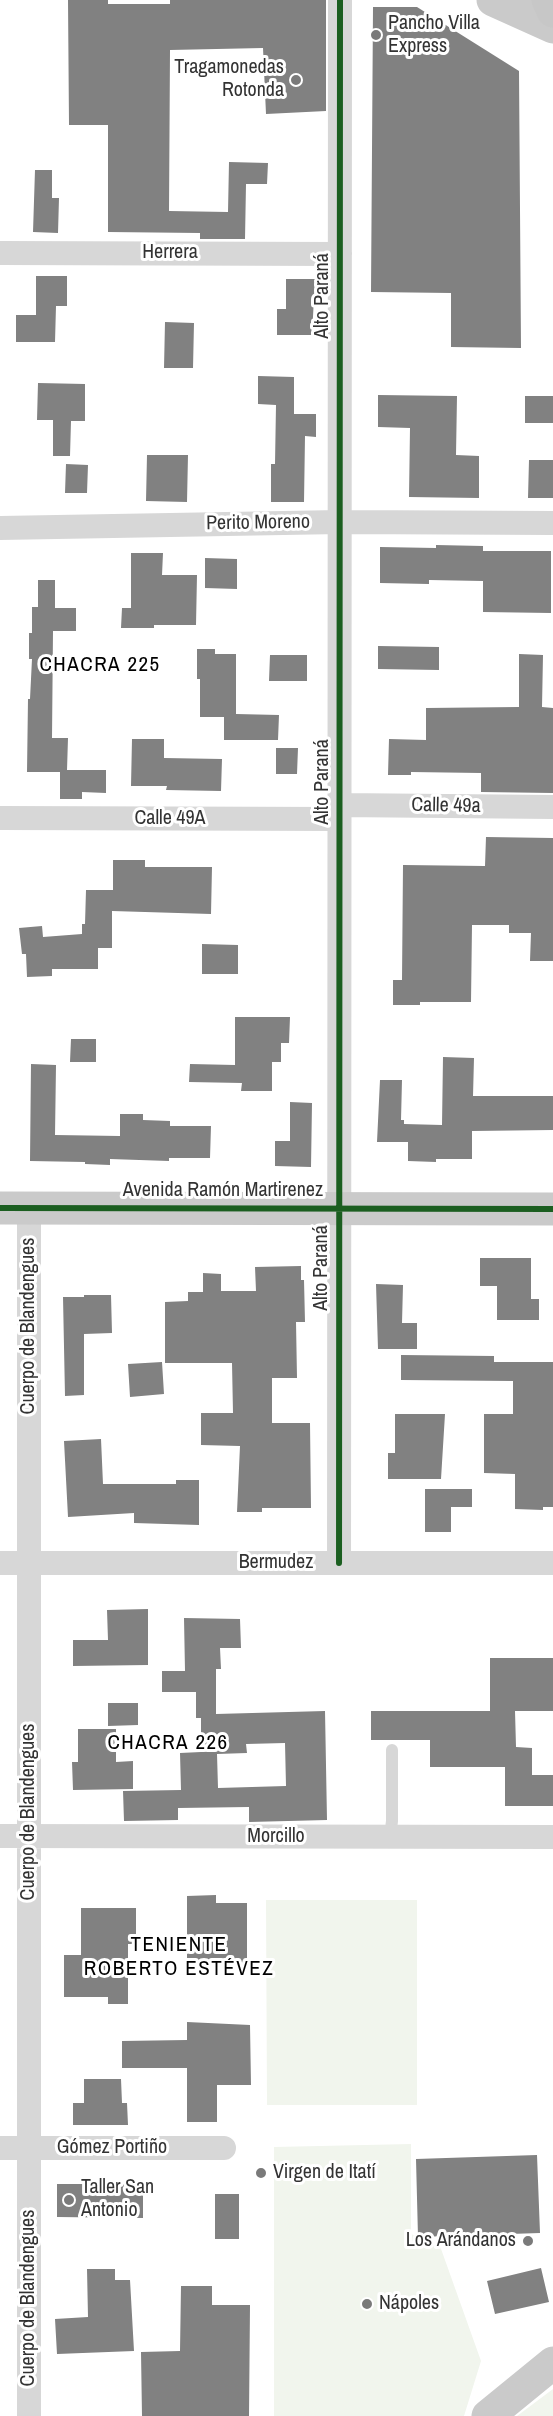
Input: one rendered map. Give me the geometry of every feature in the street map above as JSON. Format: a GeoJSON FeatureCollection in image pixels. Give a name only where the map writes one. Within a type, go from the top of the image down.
{"type":"FeatureCollection","features":[{"type":"Feature","properties":{"kind":"highway"},"geometry":{"type":"LineString","coordinates":[[548,0],[553,11]]}},
{"type":"Feature","properties":{"kind":"main road"},"geometry":{"type":"LineString","coordinates":[[493,0],[553,27]]}},
{"type":"Feature","properties":{"kind":"main road","name":"Avenida Ramón Martirenez"},"geometry":{"type":"LineString","coordinates":[[14,1208],[553,1209]]}},
{"type":"Feature","properties":{"kind":"main road"},"geometry":{"type":"LineString","coordinates":[[488,2416],[553,2363]]}},
{"type":"Feature","properties":{"kind":"street","name":"Alto Paraná"},"geometry":{"type":"LineString","coordinates":[[339,1563],[340,0]]}},
{"type":"Feature","properties":{"kind":"street","name":"Herrera"},"geometry":{"type":"LineString","coordinates":[[0,253],[340,254]]}},
{"type":"Feature","properties":{"kind":"street","name":"Perito Moreno"},"geometry":{"type":"LineString","coordinates":[[0,528],[339,522],[553,523]]}},
{"type":"Feature","properties":{"kind":"street","name":"Calle 49a"},"geometry":{"type":"LineString","coordinates":[[339,812],[553,807]]}},
{"type":"Feature","properties":{"kind":"street","name":"Calle 49A"},"geometry":{"type":"LineString","coordinates":[[0,818],[339,812]]}},
{"type":"Feature","properties":{"kind":"street","name":"Cuerpo de Blandengues"},"geometry":{"type":"LineString","coordinates":[[14,1208],[29,1563],[28,2416]]}},
{"type":"Feature","properties":{"kind":"street","name":"Bermudez"},"geometry":{"type":"LineString","coordinates":[[0,1563],[553,1563]]}},
{"type":"Feature","properties":{"kind":"street","name":"Morcillo"},"geometry":{"type":"LineString","coordinates":[[0,1836],[553,1837]]}},
{"type":"Feature","properties":{"kind":"street","name":"Gómez Portiño"},"geometry":{"type":"LineString","coordinates":[[0,2148],[224,2148]]}},
{"type":"Feature","properties":{"kind":"lane"},"geometry":{"type":"LineString","coordinates":[[390,1837],[392,1750]]}},
{"type":"Feature","properties":{"kind":"shaded area"},"geometry":{"type":"Polygon","coordinates":[[[266,1900],[417,1900],[417,2105],[267,2105],[266,1900]]]}},
{"type":"Feature","properties":{"kind":"shaded area","name":"Nápoles"},"geometry":{"type":"Polygon","coordinates":[[[411,2144],[411,2234],[440,2246],[481,2361],[464,2416],[274,2416],[274,2147],[411,2144]]]}},
{"type":"Feature","properties":{"kind":"shaded area"},"geometry":{"type":"Polygon","coordinates":[[[553,2389],[553,2416],[517,2416],[553,2389]]]}},
{"type":"Feature","properties":{"kind":"building"},"geometry":{"type":"Polygon","coordinates":[[[68,0],[108,0],[108,4],[170,4],[170,0],[326,0],[326,111],[266,114],[263,48],[170,50],[169,211],[228,212],[229,162],[268,163],[267,184],[246,184],[245,239],[200,239],[200,233],[108,232],[108,125],[69,125],[68,0]]]}},
{"type":"Feature","properties":{"kind":"building"},"geometry":{"type":"Polygon","coordinates":[[[373,7],[417,7],[519,71],[521,348],[451,347],[451,293],[371,292],[373,7]]]}},
{"type":"Feature","properties":{"kind":"building"},"geometry":{"type":"Polygon","coordinates":[[[35,170],[52,170],[52,198],[59,198],[58,233],[33,232],[35,170]]]}},
{"type":"Feature","properties":{"kind":"building"},"geometry":{"type":"Polygon","coordinates":[[[36,276],[67,276],[67,306],[56,306],[55,342],[16,342],[16,315],[36,315],[36,276]]]}},
{"type":"Feature","properties":{"kind":"building"},"geometry":{"type":"Polygon","coordinates":[[[286,279],[315,279],[312,335],[277,335],[277,309],[286,309],[286,279]]]}},
{"type":"Feature","properties":{"kind":"building"},"geometry":{"type":"Polygon","coordinates":[[[165,322],[194,323],[193,368],[164,368],[165,322]]]}},
{"type":"Feature","properties":{"kind":"building"},"geometry":{"type":"Polygon","coordinates":[[[258,376],[294,377],[294,414],[316,414],[316,437],[305,436],[304,502],[271,502],[271,464],[275,464],[276,405],[258,404],[258,376]]]}},
{"type":"Feature","properties":{"kind":"building"},"geometry":{"type":"Polygon","coordinates":[[[38,383],[85,384],[85,421],[71,421],[70,456],[53,456],[53,420],[37,420],[38,383]]]}},
{"type":"Feature","properties":{"kind":"building"},"geometry":{"type":"Polygon","coordinates":[[[378,395],[457,396],[456,455],[479,456],[479,498],[409,497],[410,428],[378,427],[378,395]]]}},
{"type":"Feature","properties":{"kind":"building"},"geometry":{"type":"Polygon","coordinates":[[[525,396],[553,396],[553,423],[525,423],[525,396]]]}},
{"type":"Feature","properties":{"kind":"building"},"geometry":{"type":"Polygon","coordinates":[[[147,455],[188,455],[187,502],[146,501],[147,455]]]}},
{"type":"Feature","properties":{"kind":"building"},"geometry":{"type":"Polygon","coordinates":[[[529,460],[553,460],[553,498],[528,498],[529,460]]]}},
{"type":"Feature","properties":{"kind":"building"},"geometry":{"type":"Polygon","coordinates":[[[66,464],[88,465],[87,493],[65,493],[66,464]]]}},
{"type":"Feature","properties":{"kind":"building"},"geometry":{"type":"Polygon","coordinates":[[[436,545],[483,546],[483,551],[551,551],[551,613],[483,612],[483,581],[429,580],[429,584],[380,583],[380,547],[436,548],[436,545]]]}},
{"type":"Feature","properties":{"kind":"building"},"geometry":{"type":"Polygon","coordinates":[[[131,553],[163,553],[162,575],[197,575],[196,625],[121,628],[122,608],[131,608],[131,553]]]}},
{"type":"Feature","properties":{"kind":"building"},"geometry":{"type":"Polygon","coordinates":[[[205,558],[237,559],[237,589],[205,588],[205,558]]]}},
{"type":"Feature","properties":{"kind":"building"},"geometry":{"type":"Polygon","coordinates":[[[38,580],[55,580],[55,608],[76,608],[76,631],[53,631],[52,738],[68,738],[67,770],[106,770],[106,793],[82,792],[82,799],[60,799],[60,772],[27,772],[28,699],[30,699],[32,659],[29,659],[29,633],[32,633],[32,607],[38,607],[38,580]]]}},
{"type":"Feature","properties":{"kind":"building"},"geometry":{"type":"Polygon","coordinates":[[[378,646],[439,647],[439,670],[378,669],[378,646]]]}},
{"type":"Feature","properties":{"kind":"building"},"geometry":{"type":"Polygon","coordinates":[[[197,649],[215,649],[215,654],[236,654],[236,714],[279,715],[278,740],[224,740],[224,717],[200,717],[197,649]]]}},
{"type":"Feature","properties":{"kind":"building"},"geometry":{"type":"Polygon","coordinates":[[[519,654],[543,655],[542,707],[553,708],[553,793],[481,792],[481,773],[411,772],[411,775],[388,775],[389,739],[426,740],[426,708],[519,707],[519,654]]]}},
{"type":"Feature","properties":{"kind":"building"},"geometry":{"type":"Polygon","coordinates":[[[270,655],[307,655],[307,681],[269,681],[270,655]]]}},
{"type":"Feature","properties":{"kind":"building"},"geometry":{"type":"Polygon","coordinates":[[[132,739],[164,739],[164,758],[222,759],[221,791],[166,790],[167,786],[131,786],[132,739]]]}},
{"type":"Feature","properties":{"kind":"building"},"geometry":{"type":"Polygon","coordinates":[[[276,748],[298,748],[297,774],[276,774],[276,748]]]}},
{"type":"Feature","properties":{"kind":"building"},"geometry":{"type":"Polygon","coordinates":[[[486,837],[553,838],[553,961],[530,961],[531,933],[509,933],[509,925],[472,925],[471,1002],[420,1002],[420,1005],[393,1005],[393,980],[402,980],[403,865],[485,866],[486,837]]]}},
{"type":"Feature","properties":{"kind":"building"},"geometry":{"type":"Polygon","coordinates":[[[113,860],[145,860],[145,867],[212,867],[211,914],[112,911],[112,948],[98,948],[98,969],[52,969],[52,976],[27,977],[26,954],[22,954],[19,928],[42,926],[43,937],[82,934],[82,924],[85,924],[86,890],[113,890],[113,860]]]}},
{"type":"Feature","properties":{"kind":"building"},"geometry":{"type":"Polygon","coordinates":[[[202,944],[238,945],[238,974],[202,974],[202,944]]]}},
{"type":"Feature","properties":{"kind":"building"},"geometry":{"type":"Polygon","coordinates":[[[235,1017],[290,1017],[289,1043],[281,1043],[281,1062],[272,1062],[272,1091],[241,1091],[242,1083],[189,1082],[190,1064],[235,1065],[235,1017]]]}},
{"type":"Feature","properties":{"kind":"building"},"geometry":{"type":"Polygon","coordinates":[[[71,1039],[96,1039],[96,1062],[70,1062],[71,1039]]]}},
{"type":"Feature","properties":{"kind":"building"},"geometry":{"type":"Polygon","coordinates":[[[443,1057],[474,1058],[473,1096],[553,1096],[553,1130],[472,1131],[472,1159],[436,1159],[436,1162],[408,1161],[408,1142],[377,1142],[380,1080],[402,1080],[401,1120],[404,1120],[404,1124],[442,1125],[443,1057]]]}},
{"type":"Feature","properties":{"kind":"building"},"geometry":{"type":"Polygon","coordinates":[[[31,1064],[56,1065],[55,1135],[120,1136],[120,1114],[143,1114],[143,1120],[170,1121],[170,1126],[211,1126],[210,1158],[169,1158],[169,1161],[110,1159],[110,1165],[30,1161],[31,1064]]]}},
{"type":"Feature","properties":{"kind":"building"},"geometry":{"type":"Polygon","coordinates":[[[290,1102],[312,1103],[311,1167],[275,1166],[275,1141],[290,1141],[290,1102]]]}},
{"type":"Feature","properties":{"kind":"building"},"geometry":{"type":"Polygon","coordinates":[[[480,1258],[531,1258],[531,1299],[539,1299],[539,1320],[497,1320],[497,1286],[480,1286],[480,1258]]]}},
{"type":"Feature","properties":{"kind":"building"},"geometry":{"type":"Polygon","coordinates":[[[301,1266],[301,1280],[304,1280],[305,1322],[296,1322],[297,1378],[272,1378],[272,1423],[310,1423],[311,1508],[262,1508],[262,1512],[237,1512],[240,1446],[201,1445],[201,1413],[233,1413],[232,1363],[165,1363],[165,1302],[188,1301],[188,1292],[203,1292],[203,1273],[221,1274],[221,1291],[256,1291],[255,1267],[301,1266]]]}},
{"type":"Feature","properties":{"kind":"building"},"geometry":{"type":"Polygon","coordinates":[[[376,1284],[403,1285],[402,1323],[417,1323],[417,1349],[378,1349],[376,1284]]]}},
{"type":"Feature","properties":{"kind":"building"},"geometry":{"type":"Polygon","coordinates":[[[84,1295],[111,1295],[112,1333],[84,1334],[84,1395],[65,1396],[63,1297],[84,1297],[84,1295]]]}},
{"type":"Feature","properties":{"kind":"building"},"geometry":{"type":"Polygon","coordinates":[[[401,1355],[494,1356],[494,1362],[553,1362],[553,1507],[543,1507],[543,1510],[515,1509],[515,1474],[484,1473],[484,1414],[513,1414],[513,1381],[401,1380],[401,1355]]]}},
{"type":"Feature","properties":{"kind":"building"},"geometry":{"type":"Polygon","coordinates":[[[162,1362],[164,1394],[130,1397],[128,1364],[162,1362]]]}},
{"type":"Feature","properties":{"kind":"building"},"geometry":{"type":"Polygon","coordinates":[[[395,1414],[445,1414],[441,1479],[388,1479],[388,1453],[395,1453],[395,1414]]]}},
{"type":"Feature","properties":{"kind":"building"},"geometry":{"type":"Polygon","coordinates":[[[101,1439],[103,1484],[176,1484],[176,1480],[199,1480],[199,1525],[134,1523],[134,1513],[68,1517],[64,1441],[101,1439]]]}},
{"type":"Feature","properties":{"kind":"building"},"geometry":{"type":"Polygon","coordinates":[[[425,1489],[472,1489],[472,1507],[451,1507],[451,1532],[425,1532],[425,1489]]]}},
{"type":"Feature","properties":{"kind":"building"},"geometry":{"type":"Polygon","coordinates":[[[148,1609],[148,1665],[73,1666],[73,1640],[108,1640],[107,1610],[148,1609]]]}},
{"type":"Feature","properties":{"kind":"building"},"geometry":{"type":"Polygon","coordinates":[[[184,1618],[240,1619],[241,1648],[220,1648],[221,1669],[216,1669],[216,1714],[325,1711],[327,1820],[249,1822],[249,1807],[178,1808],[178,1820],[124,1821],[123,1791],[181,1790],[180,1753],[201,1752],[201,1718],[196,1718],[196,1692],[162,1692],[162,1671],[185,1671],[184,1618]],[[285,1743],[246,1744],[247,1753],[217,1754],[218,1788],[286,1786],[285,1743]]]}},
{"type":"Feature","properties":{"kind":"building"},"geometry":{"type":"Polygon","coordinates":[[[490,1658],[553,1658],[553,1711],[515,1711],[516,1747],[532,1748],[532,1775],[553,1775],[553,1806],[505,1806],[505,1767],[430,1767],[430,1740],[371,1740],[371,1711],[490,1711],[490,1658]]]}},
{"type":"Feature","properties":{"kind":"building"},"geometry":{"type":"Polygon","coordinates":[[[108,1703],[138,1703],[138,1725],[108,1726],[108,1703]]]}},
{"type":"Feature","properties":{"kind":"building"},"geometry":{"type":"Polygon","coordinates":[[[78,1729],[116,1729],[116,1762],[133,1761],[133,1789],[73,1790],[72,1762],[78,1762],[78,1729]]]}},
{"type":"Feature","properties":{"kind":"building"},"geometry":{"type":"Polygon","coordinates":[[[216,1895],[216,1903],[247,1903],[247,1963],[187,1964],[187,1896],[216,1895]]]}},
{"type":"Feature","properties":{"kind":"building"},"geometry":{"type":"Polygon","coordinates":[[[81,1908],[136,1908],[136,1944],[128,1944],[128,2004],[108,2004],[108,1997],[64,1997],[64,1955],[81,1955],[81,1908]]]}},
{"type":"Feature","properties":{"kind":"building"},"geometry":{"type":"Polygon","coordinates":[[[187,2022],[250,2025],[251,2085],[217,2085],[217,2122],[187,2122],[187,2068],[122,2068],[122,2041],[187,2040],[187,2022]]]}},
{"type":"Feature","properties":{"kind":"building"},"geometry":{"type":"Polygon","coordinates":[[[84,2079],[121,2079],[122,2103],[127,2103],[128,2125],[73,2125],[73,2103],[84,2103],[84,2079]]]}},
{"type":"Feature","properties":{"kind":"building"},"geometry":{"type":"Polygon","coordinates":[[[537,2155],[540,2233],[418,2237],[416,2159],[537,2155]]]}},
{"type":"Feature","properties":{"kind":"building"},"geometry":{"type":"Polygon","coordinates":[[[57,2184],[143,2184],[143,2218],[57,2217],[57,2184]]]}},
{"type":"Feature","properties":{"kind":"building"},"geometry":{"type":"Polygon","coordinates":[[[215,2194],[239,2194],[239,2239],[215,2239],[215,2194]]]}},
{"type":"Feature","properties":{"kind":"building"},"geometry":{"type":"Polygon","coordinates":[[[541,2268],[549,2302],[495,2314],[487,2281],[541,2268]]]}},
{"type":"Feature","properties":{"kind":"building"},"geometry":{"type":"Polygon","coordinates":[[[87,2269],[115,2269],[115,2280],[130,2280],[134,2351],[57,2354],[55,2319],[88,2317],[87,2269]]]}},
{"type":"Feature","properties":{"kind":"building"},"geometry":{"type":"Polygon","coordinates":[[[181,2286],[212,2286],[212,2305],[250,2305],[249,2416],[142,2416],[141,2352],[180,2351],[181,2286]]]}},
{"type":"Feature","properties":{"kind":"cycle path"},"geometry":{"type":"LineString","coordinates":[[339,1563],[340,0]]}},
{"type":"Feature","properties":{"kind":"cycle path"},"geometry":{"type":"LineString","coordinates":[[0,1208],[553,1209]]}},
{"type":"Feature","properties":{"kind":"place","name":"Pancho Villa Express"},"geometry":{"type":"Point","coordinates":[376,35]}},
{"type":"Feature","properties":{"kind":"place","name":"Tragamonedas Rotonda"},"geometry":{"type":"Point","coordinates":[296,80]}},
{"type":"Feature","properties":{"kind":"place","name":"Virgen de Itatí"},"geometry":{"type":"Point","coordinates":[261,2173]}},
{"type":"Feature","properties":{"kind":"place","name":"Taller San Antonio"},"geometry":{"type":"Point","coordinates":[69,2200]}},
{"type":"Feature","properties":{"kind":"place","name":"Los Arándanos"},"geometry":{"type":"Point","coordinates":[528,2241]}},
{"type":"Feature","properties":{"kind":"place","name":"Nápoles"},"geometry":{"type":"Point","coordinates":[367,2304]}},
{"type":"Feature","properties":{"kind":"district","name":"CHACRA 225"},"geometry":{"type":"Point","coordinates":[100,665]}},
{"type":"Feature","properties":{"kind":"district","name":"CHACRA 226"},"geometry":{"type":"Point","coordinates":[168,1743]}},
{"type":"Feature","properties":{"kind":"district","name":"TENIENTE ROBERTO ESTÉVEZ"},"geometry":{"type":"Point","coordinates":[179,1957]}}]}
